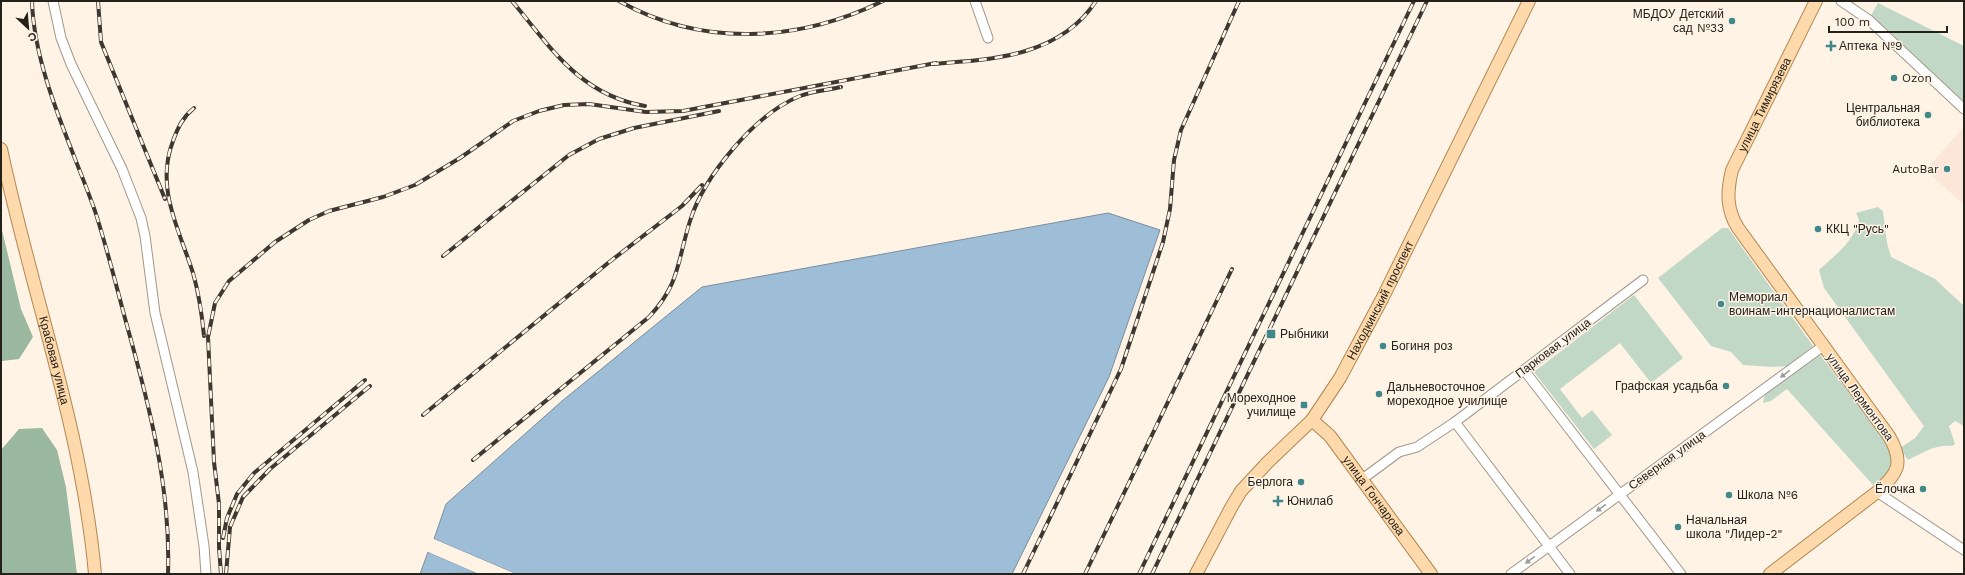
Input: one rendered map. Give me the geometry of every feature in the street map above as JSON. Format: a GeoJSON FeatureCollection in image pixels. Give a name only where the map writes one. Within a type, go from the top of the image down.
{"type":"FeatureCollection","features":[{"type":"Feature","properties":{"kind":"main road","name":"Находкинский проспект"},"geometry":{"type":"LineString","coordinates":[[1196,574],[1241,491],[1268,462],[1312,420],[1340,378],[1362,340],[1529,1]]}},
{"type":"Feature","properties":{"kind":"main road","name":"улица Тимирязева"},"geometry":{"type":"LineString","coordinates":[[1730,213],[1728,188],[1732,170],[1816,1]]}},
{"type":"Feature","properties":{"kind":"main road","name":"Крабовая улица"},"geometry":{"type":"LineString","coordinates":[[1,149],[17,216],[48,331],[73,440],[82,482],[95,574]]}},
{"type":"Feature","properties":{"kind":"main road","name":"улица Лермонтова"},"geometry":{"type":"LineString","coordinates":[[1730,213],[1738,228],[1820,348],[1889,436],[1898,457],[1895,474],[1889,482],[1776,572]]}},
{"type":"Feature","properties":{"kind":"main road","name":"улица Гончарова"},"geometry":{"type":"LineString","coordinates":[[1312,420],[1330,436],[1431,574]]}},
{"type":"Feature","properties":{"kind":"street"},"geometry":{"type":"LineString","coordinates":[[53,1],[63,44],[122,169],[141,218],[145,236],[155,313],[193,472],[204,546],[206,574]]}},
{"type":"Feature","properties":{"kind":"street"},"geometry":{"type":"LineString","coordinates":[[975,1],[988,38]]}},
{"type":"Feature","properties":{"kind":"street"},"geometry":{"type":"LineString","coordinates":[[1841,1],[1864,16],[1964,110]]}},
{"type":"Feature","properties":{"kind":"street","name":"Парковая улица"},"geometry":{"type":"LineString","coordinates":[[1361,480],[1399,452],[1417,447],[1455,422],[1643,280]]}},
{"type":"Feature","properties":{"kind":"street","name":"Северная улица"},"geometry":{"type":"LineString","coordinates":[[1511,574],[1820,348]]}},
{"type":"Feature","properties":{"kind":"street"},"geometry":{"type":"LineString","coordinates":[[1524,370],[1681,574]]}},
{"type":"Feature","properties":{"kind":"street"},"geometry":{"type":"LineString","coordinates":[[1455,422],[1570,574]]}},
{"type":"Feature","properties":{"kind":"street"},"geometry":{"type":"LineString","coordinates":[[1877,492],[1964,550]]}},
{"type":"Feature","properties":{"kind":"shaded area","name":"AutoBar"},"geometry":{"type":"Polygon","coordinates":[[[1964,127],[1964,205],[1929,173],[1931,164],[1964,127]]]}},
{"type":"Feature","properties":{"kind":"green space"},"geometry":{"type":"Polygon","coordinates":[[[1878,3],[1964,46],[1964,97],[1962,101],[1887,29],[1870,17],[1878,3]]]}},
{"type":"Feature","properties":{"kind":"green space"},"geometry":{"type":"Polygon","coordinates":[[[1878,207],[1883,211],[1887,243],[1891,257],[1935,279],[1964,306],[1964,426],[1955,421],[1949,426],[1955,444],[1952,446],[1940,446],[1908,460],[1900,448],[1915,438],[1924,426],[1824,288],[1819,270],[1843,248],[1852,236],[1859,220],[1856,213],[1878,207]]]}},
{"type":"Feature","properties":{"kind":"green space"},"geometry":{"type":"Polygon","coordinates":[[[1,226],[21,309],[33,337],[19,359],[2,361],[1,363],[1,226]]]}},
{"type":"Feature","properties":{"kind":"green space"},"geometry":{"type":"Polygon","coordinates":[[[1722,228],[1728,228],[1813,346],[1787,366],[1773,367],[1743,365],[1731,352],[1711,346],[1658,278],[1722,228]]]}},
{"type":"Feature","properties":{"kind":"green space"},"geometry":{"type":"Polygon","coordinates":[[[1634,295],[1683,358],[1651,383],[1620,343],[1560,389],[1582,418],[1592,410],[1612,435],[1594,449],[1534,372],[1634,295]]]}},
{"type":"Feature","properties":{"kind":"green space"},"geometry":{"type":"Polygon","coordinates":[[[1820,355],[1882,436],[1892,455],[1889,473],[1873,485],[1787,389],[1771,401],[1763,403],[1767,392],[1820,355]]]}},
{"type":"Feature","properties":{"kind":"green space"},"geometry":{"type":"Polygon","coordinates":[[[42,428],[57,450],[66,487],[77,574],[1,574],[1,450],[19,429],[42,428]]]}},
{"type":"Feature","properties":{"kind":"water"},"geometry":{"type":"Polygon","coordinates":[[[1108,213],[1160,230],[1109,377],[1012,574],[516,574],[434,539],[446,504],[562,401],[702,287],[1108,213]]]}},
{"type":"Feature","properties":{"kind":"water"},"geometry":{"type":"Polygon","coordinates":[[[428,552],[477,573],[420,574],[428,552]]]}},
{"type":"Feature","properties":{"kind":"pier"},"geometry":{"type":"Polygon","coordinates":[[[434,539],[516,574],[511,574],[433,541],[434,539]]]}},
{"type":"Feature","properties":{"kind":"pier"},"geometry":{"type":"Polygon","coordinates":[[[429,550],[478,571],[479,574],[428,552],[429,550]]]}},
{"type":"Feature","properties":{"kind":"railway"},"geometry":{"type":"LineString","coordinates":[[32,1],[34,27],[39,54],[65,134],[95,211],[143,384],[157,446],[162,478],[166,510],[168,574]]}},
{"type":"Feature","properties":{"kind":"railway"},"geometry":{"type":"LineString","coordinates":[[98,1],[101,42],[165,199]]}},
{"type":"Feature","properties":{"kind":"railway"},"geometry":{"type":"LineString","coordinates":[[512,1],[554,52],[585,80],[602,92],[622,100],[645,106]]}},
{"type":"Feature","properties":{"kind":"railway"},"geometry":{"type":"LineString","coordinates":[[619,1],[651,16],[684,27],[717,32],[751,34],[785,31],[818,25],[851,15],[883,1]]}},
{"type":"Feature","properties":{"kind":"railway"},"geometry":{"type":"LineString","coordinates":[[931,64],[1000,57],[1022,52],[1044,44],[1063,34],[1081,20],[1096,1]]}},
{"type":"Feature","properties":{"kind":"railway"},"geometry":{"type":"LineString","coordinates":[[1023,574],[1121,369],[1163,242],[1170,209],[1174,160],[1181,130],[1239,1]]}},
{"type":"Feature","properties":{"kind":"railway"},"geometry":{"type":"LineString","coordinates":[[1139,574],[1414,1]]}},
{"type":"Feature","properties":{"kind":"railway"},"geometry":{"type":"LineString","coordinates":[[1152,574],[1427,1]]}},
{"type":"Feature","properties":{"kind":"railway"},"geometry":{"type":"LineString","coordinates":[[221,574],[219,547],[219,504],[214,462],[208,337],[215,303],[229,281],[275,242],[309,220],[329,211],[383,197],[415,185],[460,158],[513,121],[539,111],[564,105],[589,104],[646,112],[683,111],[936,63]]}},
{"type":"Feature","properties":{"kind":"railway"},"geometry":{"type":"LineString","coordinates":[[473,460],[649,317],[667,294],[672,283],[690,221],[697,203],[719,166],[733,148],[766,117],[783,105],[805,94],[841,87]]}},
{"type":"Feature","properties":{"kind":"railway"},"geometry":{"type":"LineString","coordinates":[[194,108],[184,119],[175,136],[168,158],[167,175],[171,208],[197,289],[204,336]]}},
{"type":"Feature","properties":{"kind":"railway"},"geometry":{"type":"LineString","coordinates":[[443,256],[569,155],[599,139],[634,128],[719,111]]}},
{"type":"Feature","properties":{"kind":"railway"},"geometry":{"type":"LineString","coordinates":[[423,415],[608,263],[682,206],[702,185]]}},
{"type":"Feature","properties":{"kind":"railway"},"geometry":{"type":"LineString","coordinates":[[1085,574],[1232,269]]}},
{"type":"Feature","properties":{"kind":"railway"},"geometry":{"type":"LineString","coordinates":[[223,538],[227,518],[237,494],[254,473],[365,380]]}},
{"type":"Feature","properties":{"kind":"railway"},"geometry":{"type":"LineString","coordinates":[[226,574],[230,527],[243,497],[270,469],[370,386]]}},
{"type":"Feature","properties":{"kind":"place","name":"МБДОУ Детский сад №33"},"geometry":{"type":"Point","coordinates":[1732,21]}},
{"type":"Feature","properties":{"kind":"place","name":"Аптека №9"},"geometry":{"type":"Point","coordinates":[1831,46]}},
{"type":"Feature","properties":{"kind":"place","name":"Ozon"},"geometry":{"type":"Point","coordinates":[1894,78]}},
{"type":"Feature","properties":{"kind":"place","name":"Центральная библиотека"},"geometry":{"type":"Point","coordinates":[1928,115]}},
{"type":"Feature","properties":{"kind":"place","name":"AutoBar"},"geometry":{"type":"Point","coordinates":[1947,169]}},
{"type":"Feature","properties":{"kind":"place","name":"ККЦ \"Русь\""},"geometry":{"type":"Point","coordinates":[1818,229]}},
{"type":"Feature","properties":{"kind":"place","name":"Мемориал воинам-интернационалистам"},"geometry":{"type":"Point","coordinates":[1721,304]}},
{"type":"Feature","properties":{"kind":"place","name":"Рыбники"},"geometry":{"type":"Point","coordinates":[1271,334]}},
{"type":"Feature","properties":{"kind":"place","name":"Богиня роз"},"geometry":{"type":"Point","coordinates":[1383,346]}},
{"type":"Feature","properties":{"kind":"place","name":"Графская усадьба"},"geometry":{"type":"Point","coordinates":[1726,386]}},
{"type":"Feature","properties":{"kind":"place","name":"Дальневосточное мореходное училище"},"geometry":{"type":"Point","coordinates":[1379,394]}},
{"type":"Feature","properties":{"kind":"place","name":"Мореходное училище"},"geometry":{"type":"Point","coordinates":[1304,405]}},
{"type":"Feature","properties":{"kind":"place","name":"Берлога"},"geometry":{"type":"Point","coordinates":[1301,482]}},
{"type":"Feature","properties":{"kind":"place","name":"Ёлочка"},"geometry":{"type":"Point","coordinates":[1923,489]}},
{"type":"Feature","properties":{"kind":"place","name":"Школа №6"},"geometry":{"type":"Point","coordinates":[1729,495]}},
{"type":"Feature","properties":{"kind":"place","name":"Юнилаб"},"geometry":{"type":"Point","coordinates":[1278,501]}},
{"type":"Feature","properties":{"kind":"place","name":"Начальная школа \"Лидер-2\""},"geometry":{"type":"Point","coordinates":[1678,527]}}]}
